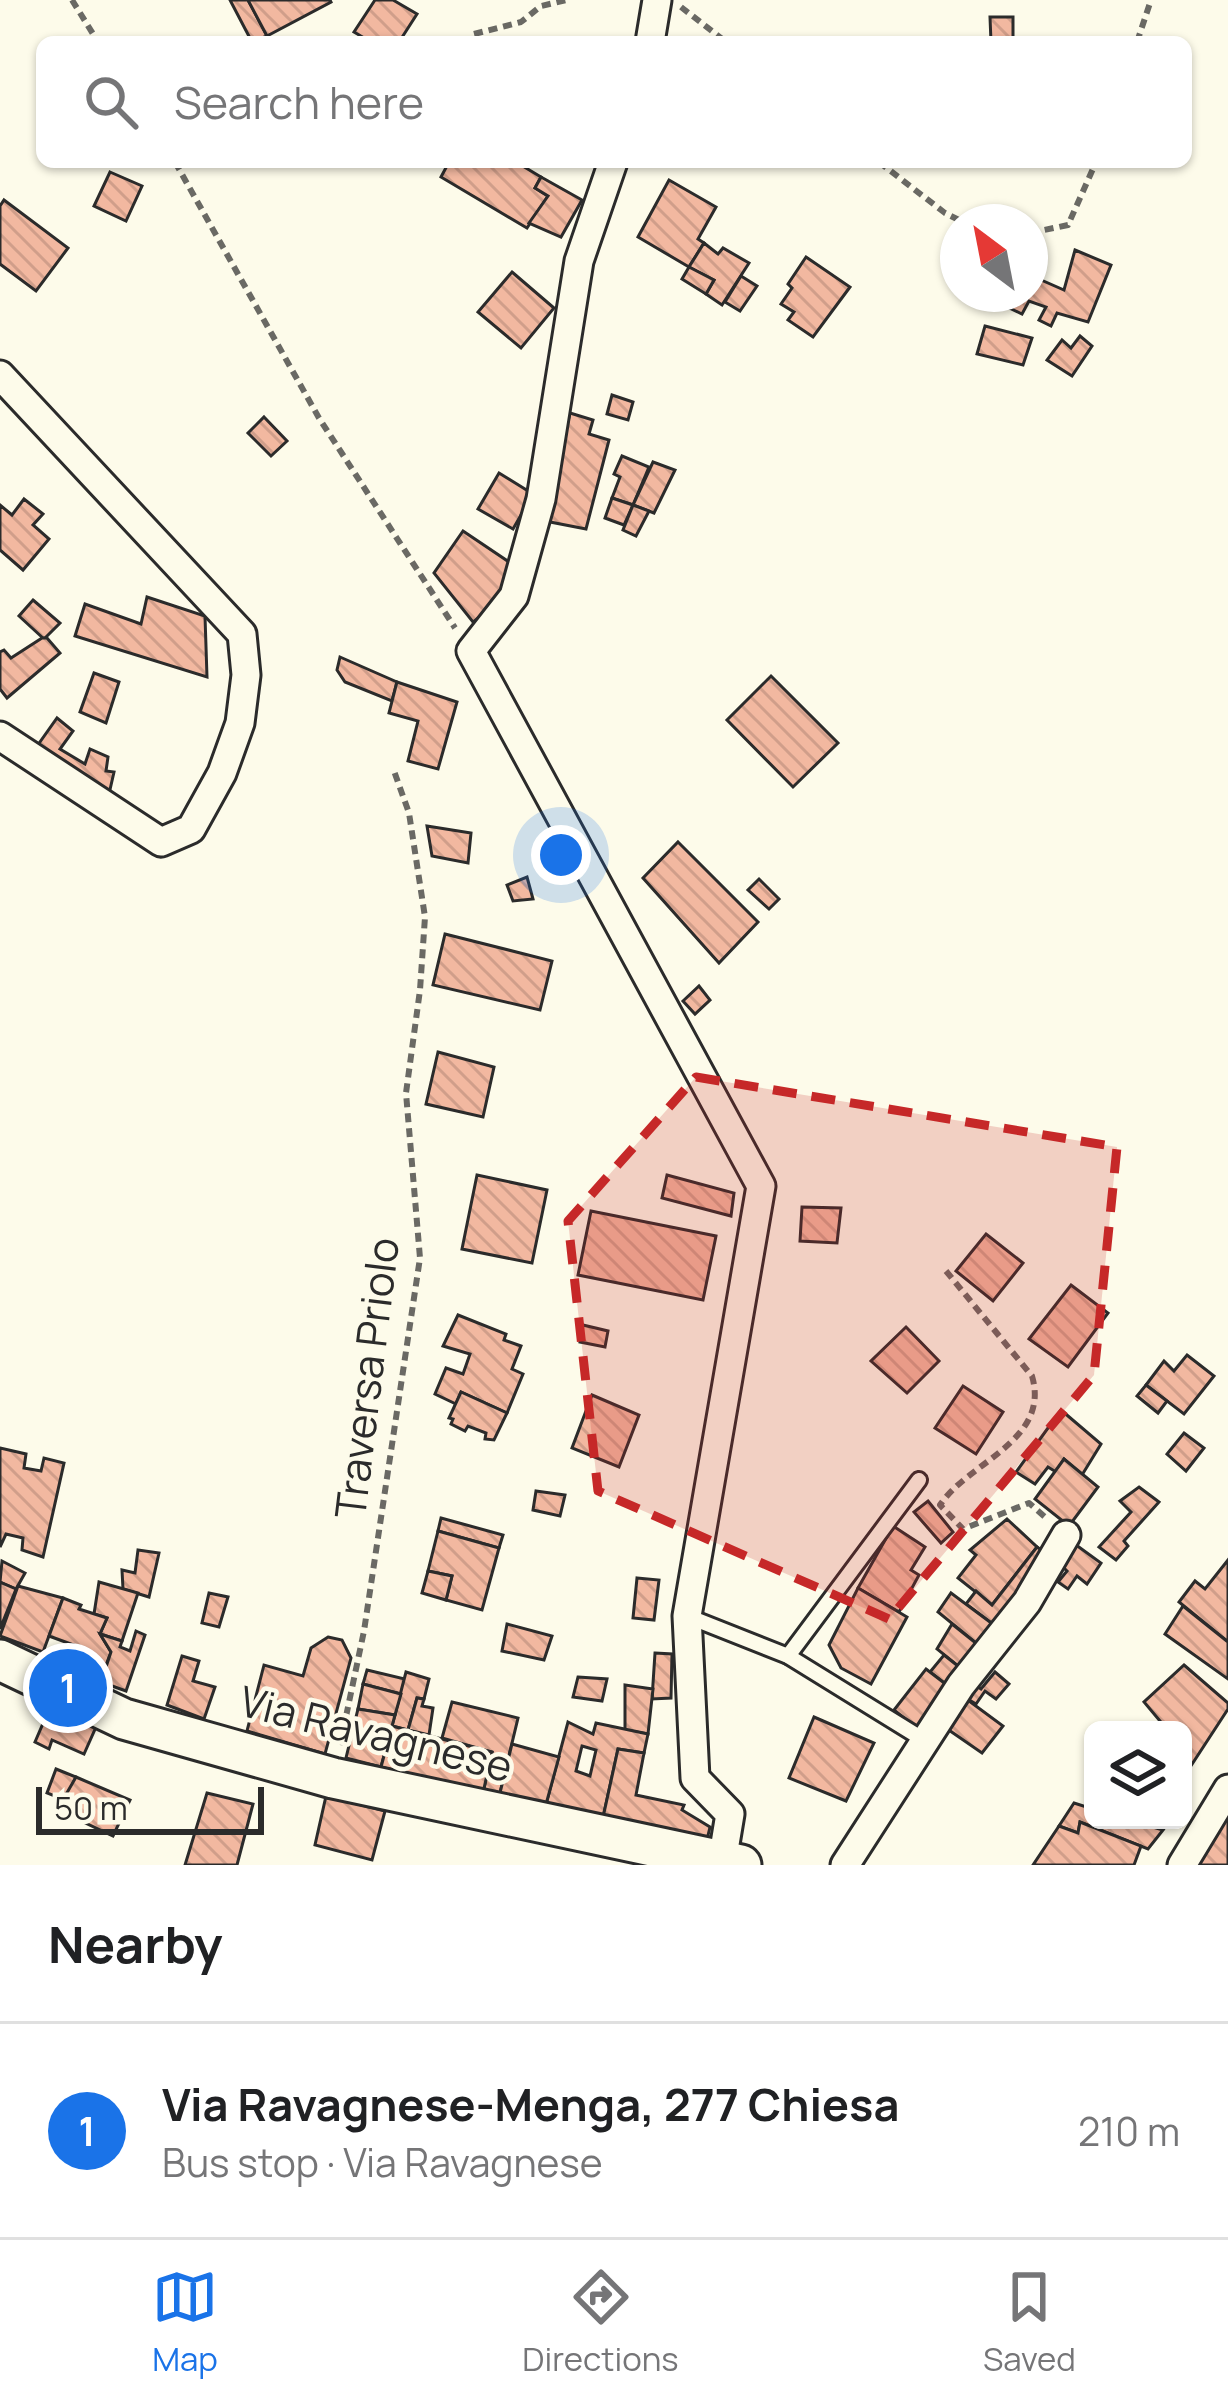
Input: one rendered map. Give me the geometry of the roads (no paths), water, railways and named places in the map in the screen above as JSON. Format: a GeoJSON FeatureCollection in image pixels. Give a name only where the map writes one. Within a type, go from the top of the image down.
{"type":"FeatureCollection","features":[{"type":"Feature","properties":{"kind":"main road","name":"Via Ravagnese"},"geometry":{"type":"LineString","coordinates":[[0,1660],[124,1718],[333,1778],[661,1858],[731,1864]]}},
{"type":"Feature","properties":{"kind":"street"},"geometry":{"type":"LineString","coordinates":[[651,36],[657,0]]}},
{"type":"Feature","properties":{"kind":"street"},"geometry":{"type":"LineString","coordinates":[[611,168],[579,261],[542,499],[514,596],[470,651],[761,1186],[687,1616],[695,1778],[730,1814],[731,1864]]}},
{"type":"Feature","properties":{"kind":"street"},"geometry":{"type":"LineString","coordinates":[[0,375],[242,634],[246,675],[240,723],[221,773],[191,829],[160,842],[0,736]]}},
{"type":"Feature","properties":{"kind":"street"},"geometry":{"type":"LineString","coordinates":[[845,1865],[961,1684],[1027,1602],[1066,1535]]}},
{"type":"Feature","properties":{"kind":"street"},"geometry":{"type":"LineString","coordinates":[[1182,1865],[1228,1790]]}},
{"type":"Feature","properties":{"kind":"lane"},"geometry":{"type":"LineString","coordinates":[[788,1656],[919,1480]]}},
{"type":"Feature","properties":{"kind":"lane"},"geometry":{"type":"LineString","coordinates":[[687,1616],[788,1656],[924,1740]]}},
{"type":"Feature","properties":{"kind":"place","name":"Via Ravagnese-Menga, 277 Chiesa"},"geometry":{"type":"Point","coordinates":[68,1688]}}]}
